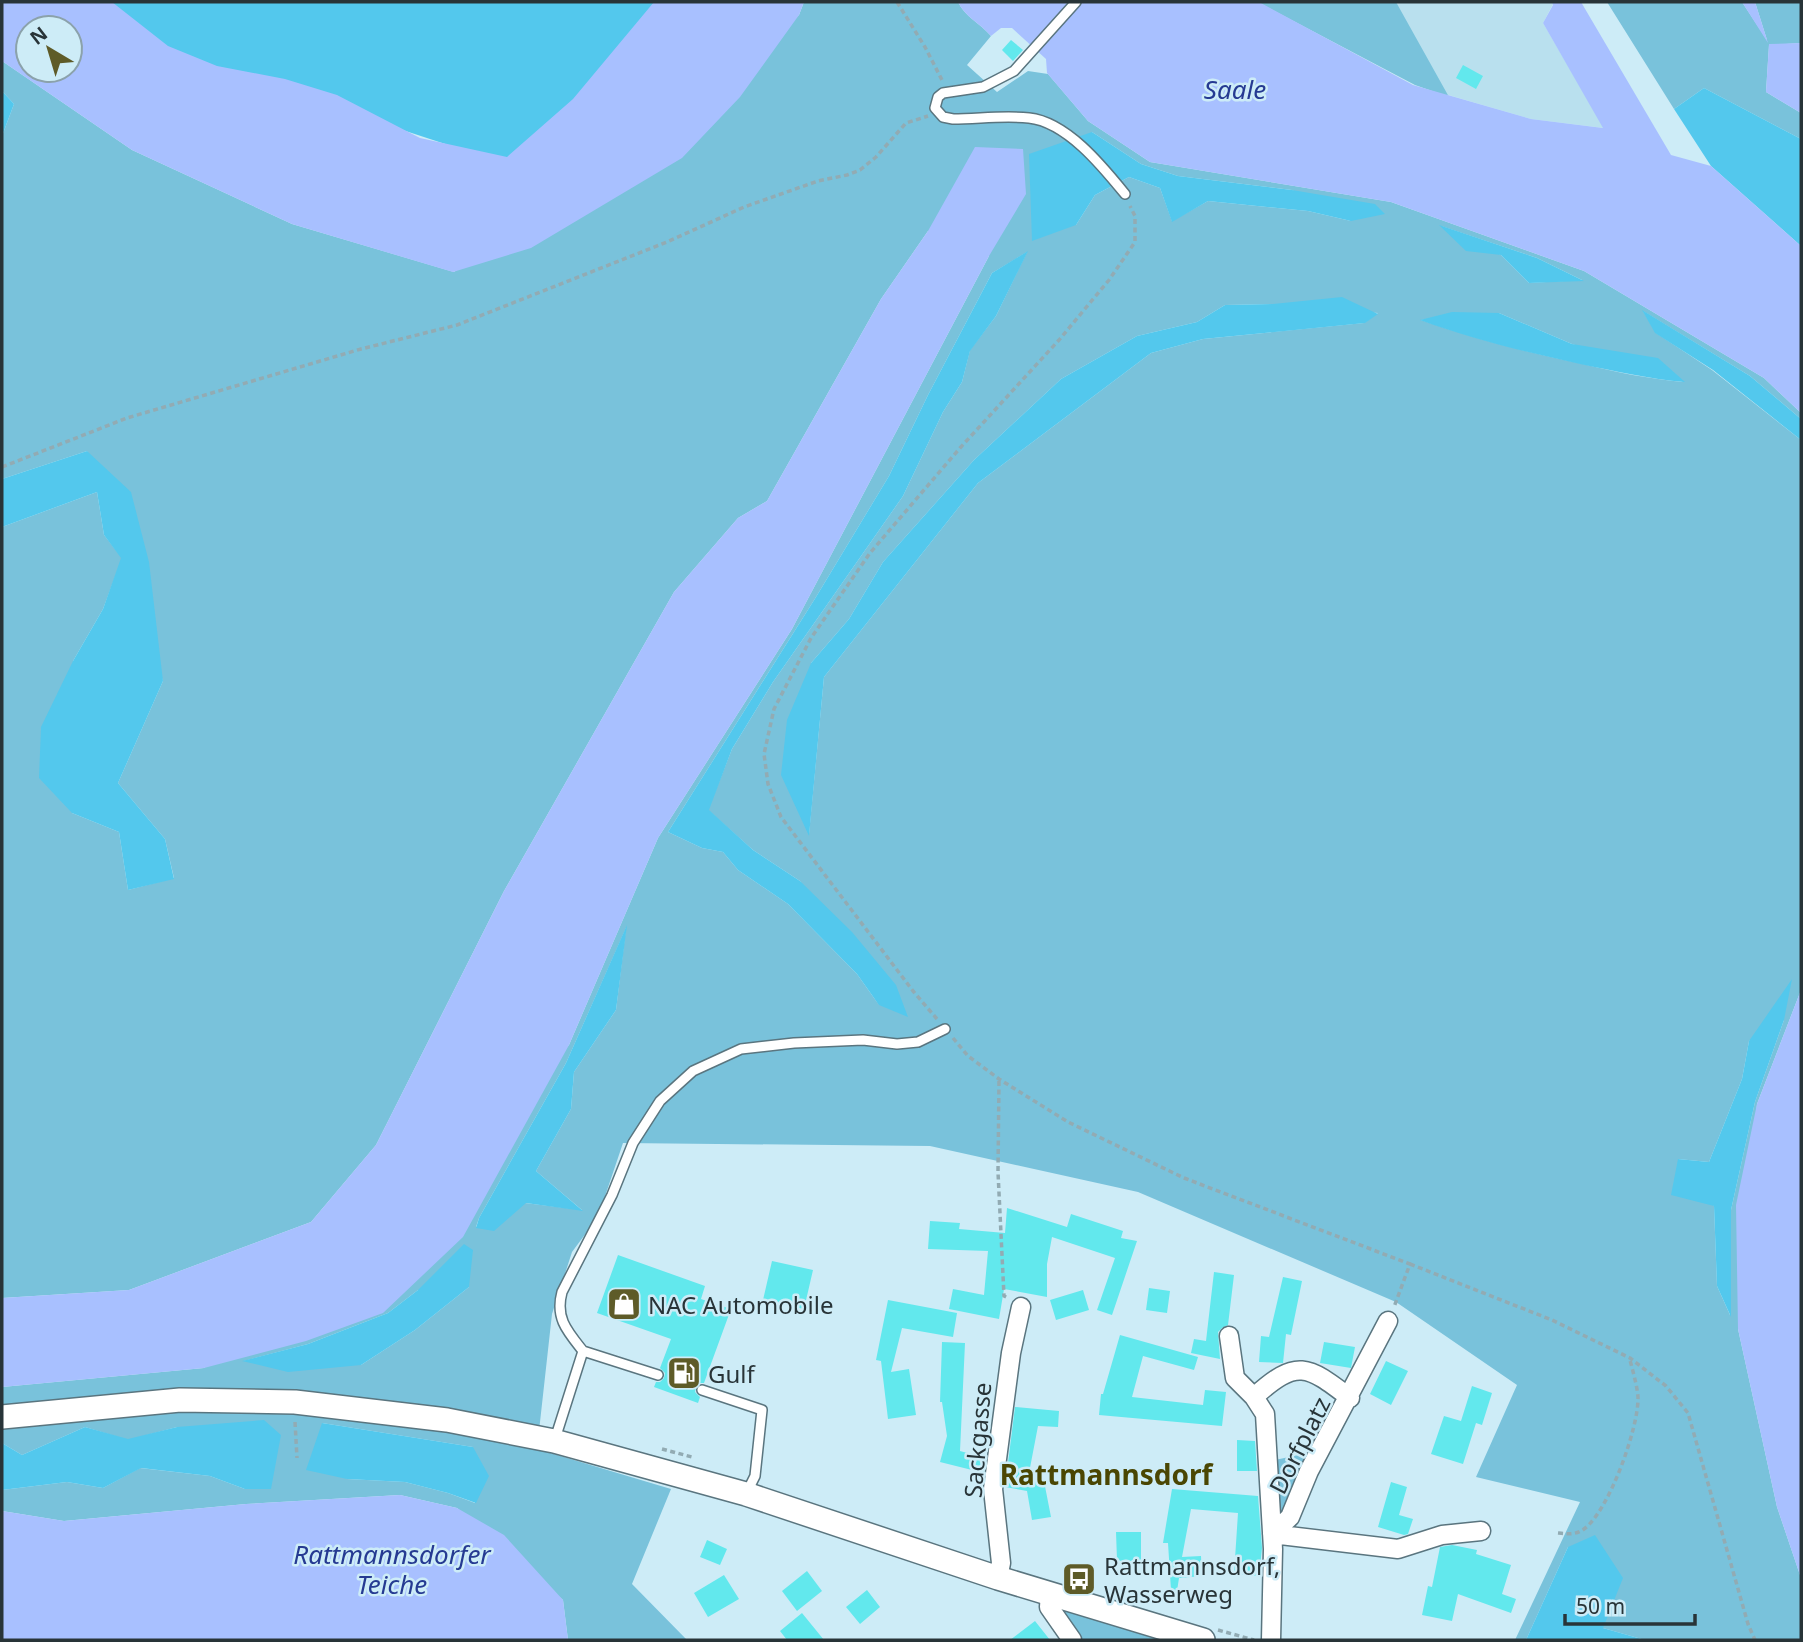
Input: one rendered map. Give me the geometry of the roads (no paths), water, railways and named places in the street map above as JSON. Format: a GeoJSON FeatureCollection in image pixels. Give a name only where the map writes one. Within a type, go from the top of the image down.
{"type":"FeatureCollection","features":[{"type":"Feature","properties":{"kind":"main road"},"geometry":{"type":"LineString","coordinates":[[2,1417],[180,1400],[295,1402],[447,1419],[554,1441],[747,1494],[998,1578],[1203,1640]]}},
{"type":"Feature","properties":{"kind":"street","name":"Sackgasse"},"geometry":{"type":"LineString","coordinates":[[998,1578],[1001,1563],[993,1489],[1011,1353],[1021,1307]]}},
{"type":"Feature","properties":{"kind":"street"},"geometry":{"type":"LineString","coordinates":[[1350,1398],[1388,1321]]}},
{"type":"Feature","properties":{"kind":"street","name":"Dorfplatz"},"geometry":{"type":"LineString","coordinates":[[1229,1336],[1235,1378],[1254,1396],[1265,1414],[1272,1534],[1271,1640]]}},
{"type":"Feature","properties":{"kind":"street","name":"Dorfplatz"},"geometry":{"type":"LineString","coordinates":[[1254,1396],[1274,1379],[1292,1371],[1316,1373],[1350,1398],[1309,1471],[1290,1517],[1272,1534]]}},
{"type":"Feature","properties":{"kind":"street"},"geometry":{"type":"LineString","coordinates":[[1272,1534],[1398,1549],[1442,1535],[1481,1531]]}},
{"type":"Feature","properties":{"kind":"street"},"geometry":{"type":"LineString","coordinates":[[1050,1593],[1049,1607],[1072,1640]]}},
{"type":"Feature","properties":{"kind":"lane"},"geometry":{"type":"LineString","coordinates":[[1076,2],[1014,71],[983,87],[948,91],[938,97],[935,108],[943,117],[1033,118],[1062,131],[1092,154],[1125,194]]}},
{"type":"Feature","properties":{"kind":"lane"},"geometry":{"type":"LineString","coordinates":[[658,1375],[583,1351],[562,1324],[559,1303],[633,1143],[660,1101],[693,1071],[741,1049],[863,1040],[897,1044],[918,1042],[945,1029]]}},
{"type":"Feature","properties":{"kind":"lane"},"geometry":{"type":"LineString","coordinates":[[554,1441],[583,1351]]}},
{"type":"Feature","properties":{"kind":"lane"},"geometry":{"type":"LineString","coordinates":[[702,1390],[762,1410],[755,1476],[747,1494]]}},
{"type":"Feature","properties":{"kind":"water"},"geometry":{"type":"Polygon","coordinates":[[[2,2],[112,2],[168,46],[217,66],[285,79],[337,95],[420,138],[507,157],[573,99],[654,2],[804,2],[799,15],[740,97],[682,158],[531,248],[453,272],[292,224],[132,150],[36,84],[84,84],[84,14],[14,14],[14,69],[2,61],[2,2]]]}},
{"type":"Feature","properties":{"kind":"water","name":"Saale"},"geometry":{"type":"Polygon","coordinates":[[[958,2],[1259,2],[1413,85],[1531,119],[1603,128],[1543,23],[1553,5],[1552,2],[1581,2],[1671,155],[1711,166],[1801,246],[1801,413],[1764,378],[1584,271],[1391,202],[1150,162],[1088,121],[1047,73],[1046,59],[1012,28],[1001,28],[991,36],[958,2]]]}},
{"type":"Feature","properties":{"kind":"water"},"geometry":{"type":"Polygon","coordinates":[[[1742,2],[1755,2],[1768,43],[1742,2]]]}},
{"type":"Feature","properties":{"kind":"water"},"geometry":{"type":"Polygon","coordinates":[[[1801,43],[1801,113],[1766,92],[1769,44],[1801,43]]]}},
{"type":"Feature","properties":{"kind":"water"},"geometry":{"type":"Polygon","coordinates":[[[975,147],[1023,149],[1026,194],[989,256],[792,629],[658,838],[569,1045],[463,1237],[383,1313],[306,1341],[204,1368],[2,1387],[2,1298],[129,1290],[311,1222],[376,1145],[504,891],[674,592],[738,518],[767,501],[881,299],[928,231],[975,147]]]}},
{"type":"Feature","properties":{"kind":"water"},"geometry":{"type":"Polygon","coordinates":[[[1801,990],[1801,1578],[1777,1507],[1738,1329],[1736,1205],[1757,1104],[1801,990]]]}},
{"type":"Feature","properties":{"kind":"water","name":"Rattmannsdorfer Teiche"},"geometry":{"type":"Polygon","coordinates":[[[400,1495],[457,1508],[504,1535],[563,1600],[568,1640],[2,1640],[2,1511],[64,1521],[246,1504],[400,1495]]]}},
{"type":"Feature","properties":{"kind":"place","name":"NAC Automobile"},"geometry":{"type":"Point","coordinates":[624,1304]}},
{"type":"Feature","properties":{"kind":"place","name":"Gulf"},"geometry":{"type":"Point","coordinates":[684,1373]}},
{"type":"Feature","properties":{"kind":"place","name":"Rattmannsdorf, Wasserweg"},"geometry":{"type":"Point","coordinates":[1079,1579]}},
{"type":"Feature","properties":{"kind":"district","name":"Rattmannsdorf"},"geometry":{"type":"Point","coordinates":[1106,1474]}}]}
